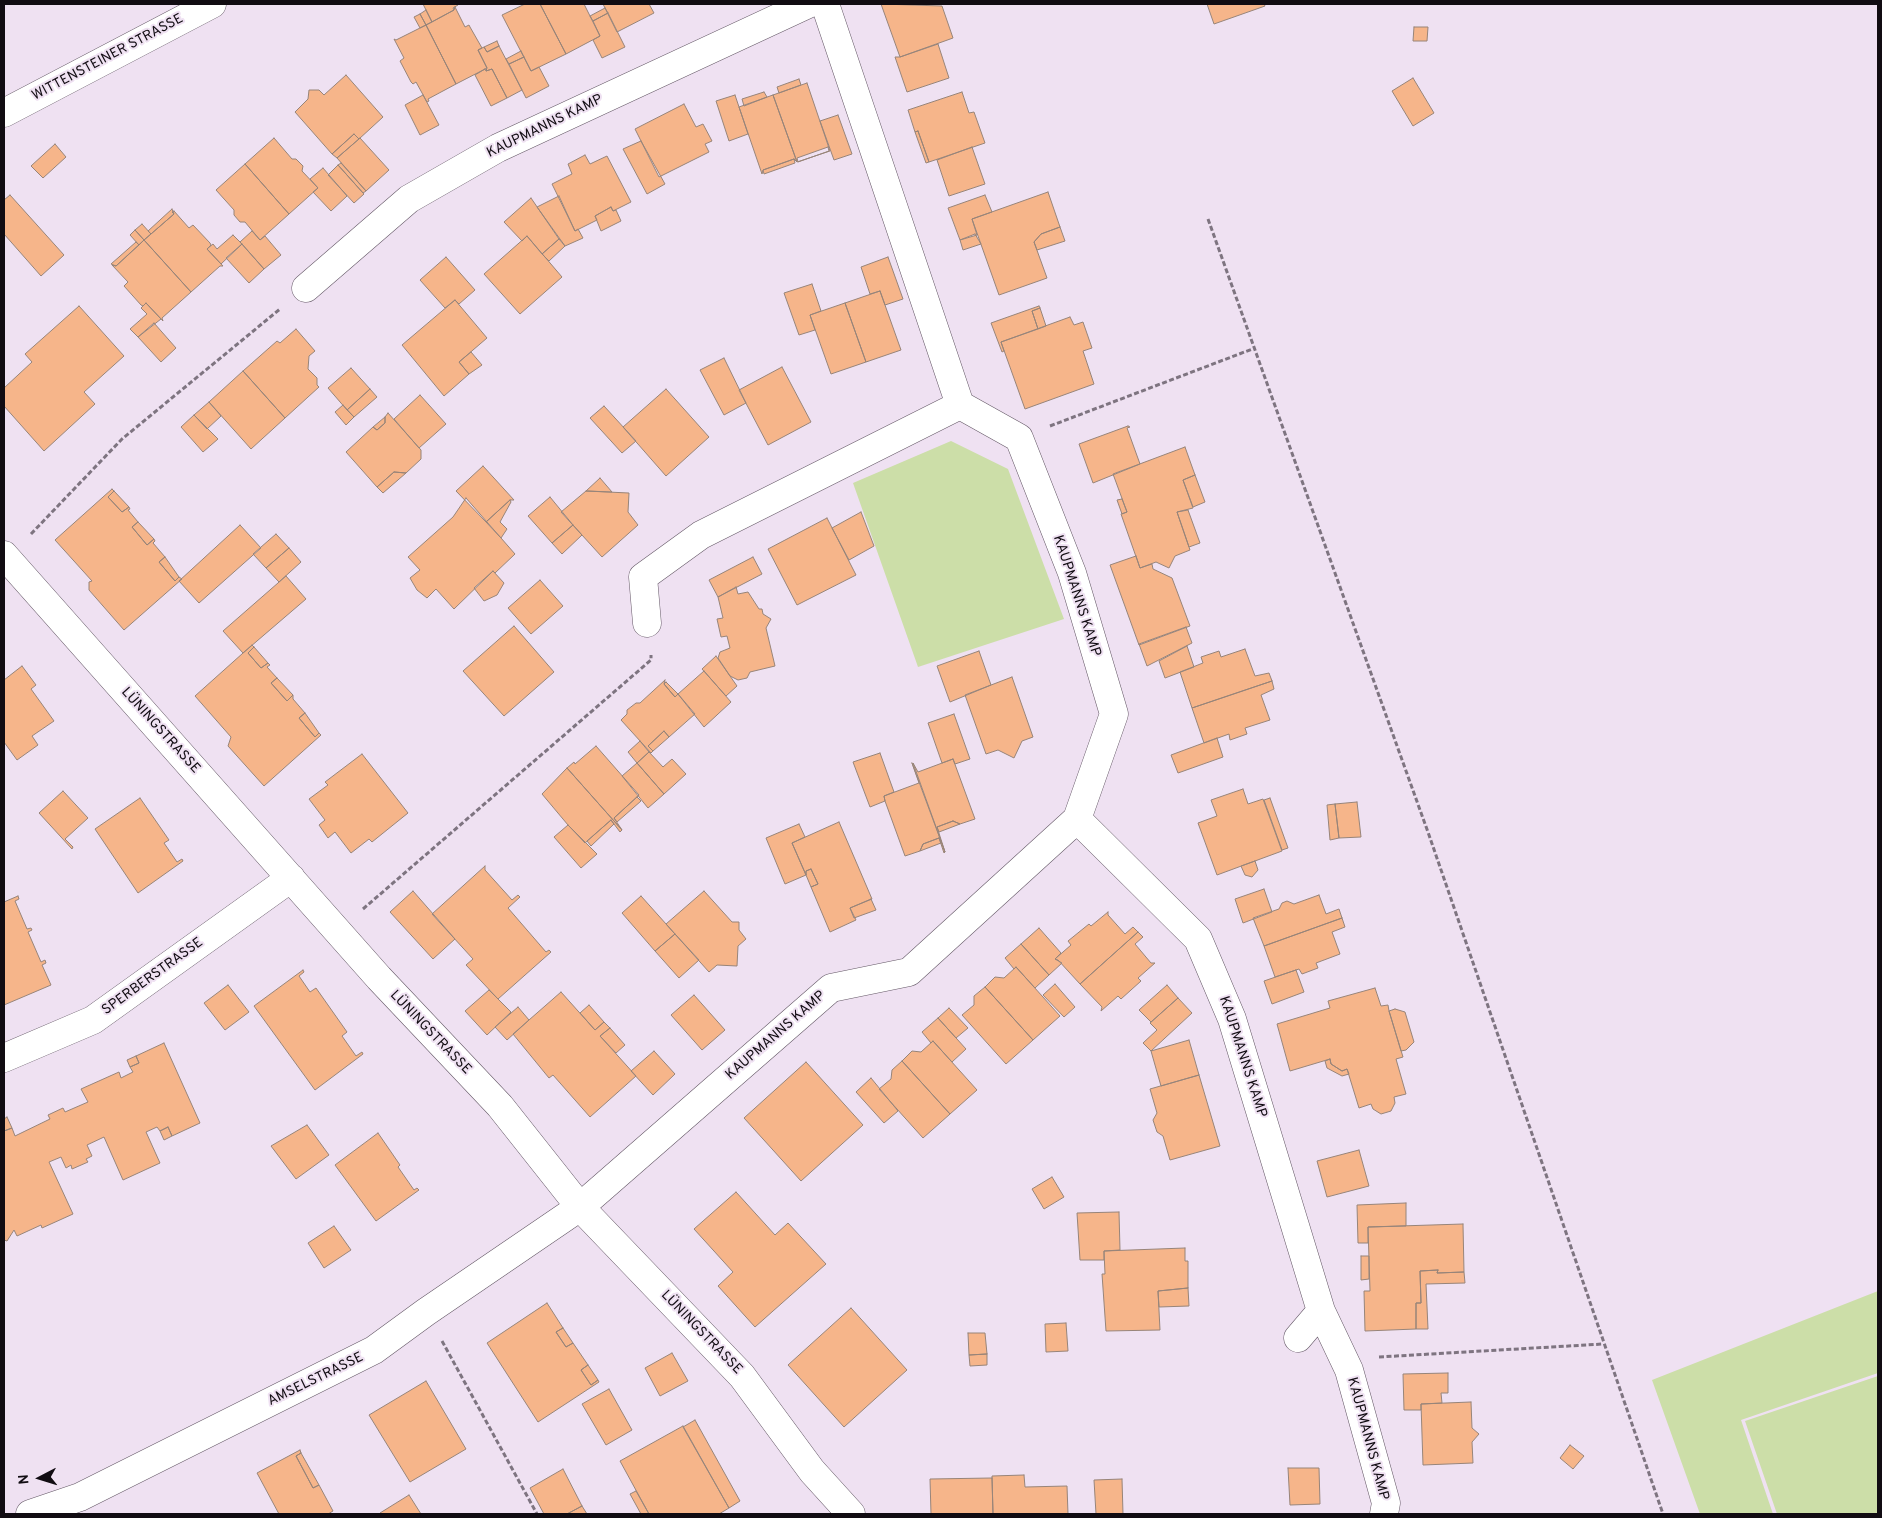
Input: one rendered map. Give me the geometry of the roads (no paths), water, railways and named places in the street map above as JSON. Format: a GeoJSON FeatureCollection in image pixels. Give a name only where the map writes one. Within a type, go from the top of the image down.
{"type":"FeatureCollection","features":[{"type":"Feature","properties":{"kind":"street","name":"WITTENSTEINER STRASSE"},"geometry":{"type":"LineString","coordinates":[[4,113],[212,4]]}},
{"type":"Feature","properties":{"kind":"street","name":"KAUPMANNS KAMP"},"geometry":{"type":"LineString","coordinates":[[306,288],[409,199],[498,148],[808,4]]}},
{"type":"Feature","properties":{"kind":"street"},"geometry":{"type":"LineString","coordinates":[[648,623],[644,577],[701,535],[960,405],[825,4]]}},
{"type":"Feature","properties":{"kind":"street","name":"KAUPMANNS KAMP"},"geometry":{"type":"LineString","coordinates":[[580,1207],[831,988],[909,972],[1077,819],[1114,714],[1072,573],[1019,438],[960,405]]}},
{"type":"Feature","properties":{"kind":"street","name":"LÜNINGSTRASSE"},"geometry":{"type":"LineString","coordinates":[[5,557],[378,978],[500,1106],[580,1207],[742,1376],[812,1471],[851,1514]]}},
{"type":"Feature","properties":{"kind":"street","name":"KAUPMANNS KAMP"},"geometry":{"type":"LineString","coordinates":[[1077,819],[1198,939],[1232,1019],[1321,1311],[1345,1359],[1386,1503],[1384,1514]]}},
{"type":"Feature","properties":{"kind":"street","name":"SPERBERSTRASSE"},"geometry":{"type":"LineString","coordinates":[[4,1058],[93,1020],[291,878]]}},
{"type":"Feature","properties":{"kind":"street","name":"AMSELSTRASSE"},"geometry":{"type":"LineString","coordinates":[[30,1514],[83,1506],[374,1350],[426,1312],[580,1207]]}},
{"type":"Feature","properties":{"kind":"street"},"geometry":{"type":"LineString","coordinates":[[1298,1338],[1321,1311]]}}]}
